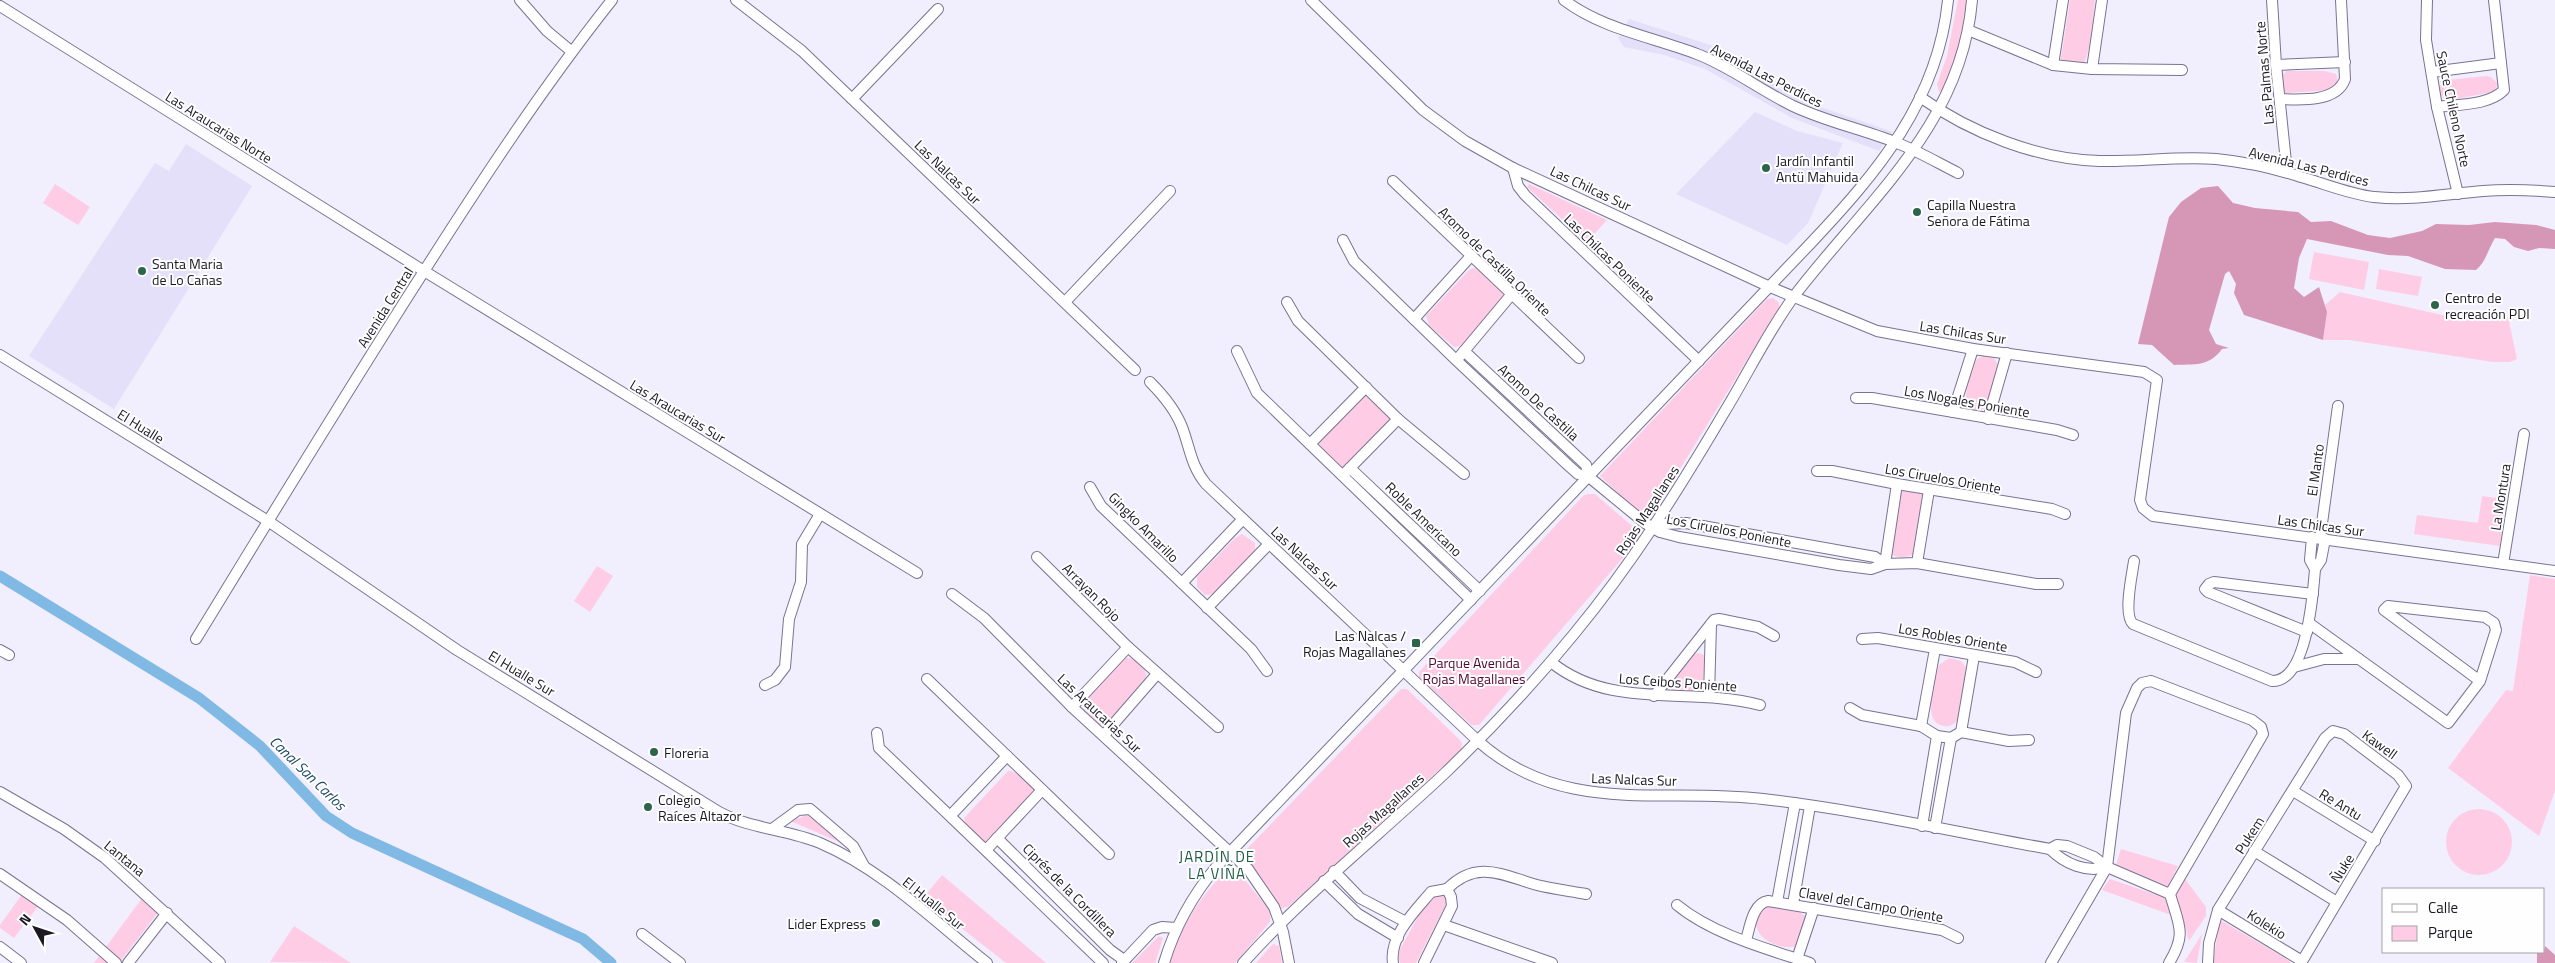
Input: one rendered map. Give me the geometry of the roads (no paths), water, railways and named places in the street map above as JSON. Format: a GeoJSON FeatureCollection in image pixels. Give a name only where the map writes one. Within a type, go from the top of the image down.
{"type":"FeatureCollection","features":[{"type":"Feature","properties":{"kind":"street"},"geometry":{"type":"LineString","coordinates":[[520,0],[547,31],[571,51]]}},
{"type":"Feature","properties":{"kind":"street","name":"Avenida Central"},"geometry":{"type":"LineString","coordinates":[[196,639],[424,272],[506,144],[571,51],[612,0]]}},
{"type":"Feature","properties":{"kind":"street","name":"Las Nalcas Sur"},"geometry":{"type":"LineString","coordinates":[[736,0],[802,51],[1135,370]]}},
{"type":"Feature","properties":{"kind":"street","name":"Las Chilcas Sur"},"geometry":{"type":"LineString","coordinates":[[1311,0],[1423,110],[1465,141],[1513,168],[1770,287],[1876,331],[1973,349],[2144,372],[2157,380],[2140,500],[2149,514],[2555,571]]}},
{"type":"Feature","properties":{"kind":"street","name":"Avenida Las Perdices"},"geometry":{"type":"LineString","coordinates":[[1564,0],[1587,15],[1624,30],[1697,54],[1763,90],[1829,122],[1897,142],[1958,173]]}},
{"type":"Feature","properties":{"kind":"street"},"geometry":{"type":"LineString","coordinates":[[1164,963],[1176,928],[1195,894],[1230,852],[1853,198],[1897,142],[1920,97],[1940,45],[1948,0]]}},
{"type":"Feature","properties":{"kind":"street","name":"Rojas Magallanes"},"geometry":{"type":"LineString","coordinates":[[1243,963],[1334,871],[1416,799],[1478,741],[1551,662],[1599,604],[1654,528],[1793,297],[1915,151],[1939,110],[1957,70],[1968,30],[1972,0]]}},
{"type":"Feature","properties":{"kind":"street"},"geometry":{"type":"LineString","coordinates":[[2053,65],[2062,0]]}},
{"type":"Feature","properties":{"kind":"street"},"geometry":{"type":"LineString","coordinates":[[2092,69],[2102,0]]}},
{"type":"Feature","properties":{"kind":"street","name":"Las Palmas Norte"},"geometry":{"type":"LineString","coordinates":[[2272,0],[2276,65],[2287,172]]}},
{"type":"Feature","properties":{"kind":"street"},"geometry":{"type":"LineString","coordinates":[[2280,99],[2294,100],[2332,95],[2342,88],[2346,79],[2343,54],[2342,0]]}},
{"type":"Feature","properties":{"kind":"street","name":"Sauce Chileno Norte"},"geometry":{"type":"LineString","coordinates":[[2427,0],[2426,40],[2437,107],[2458,194]]}},
{"type":"Feature","properties":{"kind":"street"},"geometry":{"type":"LineString","coordinates":[[2437,107],[2487,100],[2498,96],[2504,90],[2494,0]]}},
{"type":"Feature","properties":{"kind":"street","name":"Las Araucarias Norte"},"geometry":{"type":"LineString","coordinates":[[0,6],[424,272]]}},
{"type":"Feature","properties":{"kind":"street"},"geometry":{"type":"LineString","coordinates":[[852,99],[938,9]]}},
{"type":"Feature","properties":{"kind":"street"},"geometry":{"type":"LineString","coordinates":[[1968,30],[2053,65],[2092,69],[2182,70]]}},
{"type":"Feature","properties":{"kind":"street"},"geometry":{"type":"LineString","coordinates":[[2276,65],[2345,62]]}},
{"type":"Feature","properties":{"kind":"street"},"geometry":{"type":"LineString","coordinates":[[2432,72],[2501,63]]}},
{"type":"Feature","properties":{"kind":"street","name":"Avenida Las Perdices"},"geometry":{"type":"LineString","coordinates":[[1920,97],[1939,110],[2003,140],[2072,158],[2113,161],[2203,158],[2250,164],[2287,172],[2343,190],[2374,197],[2419,198],[2506,190],[2555,192]]}},
{"type":"Feature","properties":{"kind":"street","name":"Las Chilcas Poniente"},"geometry":{"type":"LineString","coordinates":[[1513,168],[1516,180],[1525,196],[1699,361]]}},
{"type":"Feature","properties":{"kind":"street","name":"Aromo de Castilla Oriente"},"geometry":{"type":"LineString","coordinates":[[1393,181],[1511,295],[1580,358]]}},
{"type":"Feature","properties":{"kind":"street"},"geometry":{"type":"LineString","coordinates":[[1065,302],[1170,192]]}},
{"type":"Feature","properties":{"kind":"street","name":"Aromo De Castilla"},"geometry":{"type":"LineString","coordinates":[[1343,240],[1354,261],[1578,474],[1589,477],[1624,508],[1654,528]]}},
{"type":"Feature","properties":{"kind":"street"},"geometry":{"type":"LineString","coordinates":[[1414,320],[1471,256]]}},
{"type":"Feature","properties":{"kind":"street","name":"Las Araucarias Sur"},"geometry":{"type":"LineString","coordinates":[[424,272],[917,573]]}},
{"type":"Feature","properties":{"kind":"street"},"geometry":{"type":"LineString","coordinates":[[1456,360],[1511,295]]}},
{"type":"Feature","properties":{"kind":"street"},"geometry":{"type":"LineString","coordinates":[[1287,302],[1298,321],[1366,386],[1398,420],[1464,474]]}},
{"type":"Feature","properties":{"kind":"street"},"geometry":{"type":"LineString","coordinates":[[1953,412],[1973,349]]}},
{"type":"Feature","properties":{"kind":"street","name":"Roble Americano"},"geometry":{"type":"LineString","coordinates":[[1237,350],[1257,392],[1471,600]]}},
{"type":"Feature","properties":{"kind":"street","name":"Aromo De Castilla"},"geometry":{"type":"LineString","coordinates":[[1464,350],[1586,465],[1589,477]]}},
{"type":"Feature","properties":{"kind":"street"},"geometry":{"type":"LineString","coordinates":[[1988,419],[2007,353]]}},
{"type":"Feature","properties":{"kind":"street","name":"El Hualle"},"geometry":{"type":"LineString","coordinates":[[0,355],[268,522]]}},
{"type":"Feature","properties":{"kind":"street","name":"Las Nalcas Sur"},"geometry":{"type":"LineString","coordinates":[[1150,382],[1164,396],[1176,416],[1197,471],[1206,484],[1478,741],[1500,758],[1523,772],[1555,784],[1588,793],[1624,796],[1731,796],[1795,803],[2050,849]]}},
{"type":"Feature","properties":{"kind":"street"},"geometry":{"type":"LineString","coordinates":[[1310,444],[1366,386]]}},
{"type":"Feature","properties":{"kind":"street","name":"Los Nogales Poniente"},"geometry":{"type":"LineString","coordinates":[[1856,398],[1872,398],[2057,430],[2073,435]]}},
{"type":"Feature","properties":{"kind":"street","name":"El Manto"},"geometry":{"type":"LineString","coordinates":[[2294,667],[2308,628],[2315,570],[2310,560],[2319,538],[2338,406]]}},
{"type":"Feature","properties":{"kind":"street"},"geometry":{"type":"LineString","coordinates":[[1342,476],[1398,420]]}},
{"type":"Feature","properties":{"kind":"street","name":"La Montura"},"geometry":{"type":"LineString","coordinates":[[2503,564],[2524,434]]}},
{"type":"Feature","properties":{"kind":"street","name":"Roble Americano"},"geometry":{"type":"LineString","coordinates":[[1350,468],[1480,591]]}},
{"type":"Feature","properties":{"kind":"street","name":"Los Ciruelos Oriente"},"geometry":{"type":"LineString","coordinates":[[1816,471],[1832,471],[1929,490],[2052,510],[2065,514]]}},
{"type":"Feature","properties":{"kind":"street"},"geometry":{"type":"LineString","coordinates":[[1885,564],[1897,484]]}},
{"type":"Feature","properties":{"kind":"street","name":"Gingko Amarillo"},"geometry":{"type":"LineString","coordinates":[[1090,487],[1101,506],[1251,649],[1267,671]]}},
{"type":"Feature","properties":{"kind":"street"},"geometry":{"type":"LineString","coordinates":[[1918,564],[1929,490]]}},
{"type":"Feature","properties":{"kind":"street"},"geometry":{"type":"LineString","coordinates":[[765,685],[774,680],[785,667],[789,619],[801,582],[802,544],[820,514]]}},
{"type":"Feature","properties":{"kind":"street","name":"Gingko Amarillo"},"geometry":{"type":"LineString","coordinates":[[1182,583],[1243,519]]}},
{"type":"Feature","properties":{"kind":"street","name":"El Hualle Sur"},"geometry":{"type":"LineString","coordinates":[[268,522],[408,618],[719,812],[738,822],[788,832],[820,843],[864,866],[987,963]]}},
{"type":"Feature","properties":{"kind":"street","name":"Los Ciruelos Poniente"},"geometry":{"type":"LineString","coordinates":[[1654,528],[1665,524],[1686,524],[1875,556],[1885,564]]}},
{"type":"Feature","properties":{"kind":"street","name":"Los Ciruelos Poniente"},"geometry":{"type":"LineString","coordinates":[[1654,528],[1679,537],[1839,565],[1871,569],[1885,564],[1918,564],[2036,584],[2058,584]]}},
{"type":"Feature","properties":{"kind":"street"},"geometry":{"type":"LineString","coordinates":[[1208,608],[1269,544]]}},
{"type":"Feature","properties":{"kind":"street","name":"Arrayan Rojo"},"geometry":{"type":"LineString","coordinates":[[1037,557],[1128,647],[1218,727]]}},
{"type":"Feature","properties":{"kind":"street"},"geometry":{"type":"LineString","coordinates":[[2134,561],[2128,611],[2129,620],[2133,624],[2272,681],[2281,680],[2294,667],[2324,659],[2361,660]]}},
{"type":"Feature","properties":{"kind":"street"},"geometry":{"type":"LineString","coordinates":[[2313,594],[2214,582],[2208,584],[2205,589],[2208,592],[2308,628],[2361,660],[2448,723],[2480,681],[2496,630],[2491,620],[2485,617],[2386,608],[2384,610],[2480,681]]}},
{"type":"Feature","properties":{"kind":"street","name":"Las Araucarias Sur"},"geometry":{"type":"LineString","coordinates":[[952,594],[984,618],[1072,707],[1203,830],[1230,852]]}},
{"type":"Feature","properties":{"kind":"street"},"geometry":{"type":"LineString","coordinates":[[1654,696],[1711,623],[1721,619],[1758,627],[1774,636]]}},
{"type":"Feature","properties":{"kind":"street"},"geometry":{"type":"LineString","coordinates":[[1709,696],[1711,623]]}},
{"type":"Feature","properties":{"kind":"street","name":"Los Robles Oriente"},"geometry":{"type":"LineString","coordinates":[[1862,639],[1878,638],[2015,662],[2036,672]]}},
{"type":"Feature","properties":{"kind":"street"},"geometry":{"type":"LineString","coordinates":[[1072,707],[1128,647]]}},
{"type":"Feature","properties":{"kind":"street"},"geometry":{"type":"LineString","coordinates":[[1921,726],[1935,649]]}},
{"type":"Feature","properties":{"kind":"street"},"geometry":{"type":"LineString","coordinates":[[1961,732],[1974,656]]}},
{"type":"Feature","properties":{"kind":"street","name":"Los Ceibos Poniente"},"geometry":{"type":"LineString","coordinates":[[1551,662],[1567,674],[1612,692],[1654,696],[1709,696],[1760,705]]}},
{"type":"Feature","properties":{"kind":"street"},"geometry":{"type":"LineString","coordinates":[[1104,735],[1157,674]]}},
{"type":"Feature","properties":{"kind":"street"},"geometry":{"type":"LineString","coordinates":[[927,679],[1109,854]]}},
{"type":"Feature","properties":{"kind":"street"},"geometry":{"type":"LineString","coordinates":[[2051,963],[2107,868],[2126,713],[2134,692],[2140,685],[2154,681],[2252,720],[2261,727],[2262,740],[2170,894],[2180,928],[2181,940],[2169,963]]}},
{"type":"Feature","properties":{"kind":"street"},"geometry":{"type":"LineString","coordinates":[[1850,708],[1862,714],[1921,726],[1937,736],[1951,738],[1961,732],[2014,742],[2029,740]]}},
{"type":"Feature","properties":{"kind":"street","name":"Kawell"},"geometry":{"type":"LineString","coordinates":[[2333,731],[2344,734],[2398,775],[2406,786]]}},
{"type":"Feature","properties":{"kind":"street","name":"Pukem"},"geometry":{"type":"LineString","coordinates":[[2208,963],[2209,943],[2218,910],[2325,738],[2333,731]]}},
{"type":"Feature","properties":{"kind":"street","name":"Ciprés de la Cordillera"},"geometry":{"type":"LineString","coordinates":[[877,733],[879,748],[951,815],[1103,963]]}},
{"type":"Feature","properties":{"kind":"street"},"geometry":{"type":"LineString","coordinates":[[1922,826],[1937,736]]}},
{"type":"Feature","properties":{"kind":"street"},"geometry":{"type":"LineString","coordinates":[[1936,828],[1951,738]]}},
{"type":"Feature","properties":{"kind":"street"},"geometry":{"type":"LineString","coordinates":[[951,815],[1007,756]]}},
{"type":"Feature","properties":{"kind":"street","name":"Ñuke"},"geometry":{"type":"LineString","coordinates":[[2301,962],[2375,841],[2406,786]]}},
{"type":"Feature","properties":{"kind":"street"},"geometry":{"type":"LineString","coordinates":[[986,849],[1042,790]]}},
{"type":"Feature","properties":{"kind":"street","name":"Re Antu"},"geometry":{"type":"LineString","coordinates":[[2293,791],[2375,841]]}},
{"type":"Feature","properties":{"kind":"street","name":"Lantana"},"geometry":{"type":"LineString","coordinates":[[0,792],[87,845],[122,872],[220,963]]}},
{"type":"Feature","properties":{"kind":"street"},"geometry":{"type":"LineString","coordinates":[[1746,940],[1758,906],[1764,902],[1778,902],[1795,803]]}},
{"type":"Feature","properties":{"kind":"street"},"geometry":{"type":"LineString","coordinates":[[1793,904],[1810,806]]}},
{"type":"Feature","properties":{"kind":"street","name":"El Hualle Sur"},"geometry":{"type":"LineString","coordinates":[[772,829],[798,810],[810,809],[853,846],[864,866]]}},
{"type":"Feature","properties":{"kind":"street","name":"Ciprés de la Cordillera"},"geometry":{"type":"LineString","coordinates":[[997,838],[1123,962]]}},
{"type":"Feature","properties":{"kind":"street"},"geometry":{"type":"LineString","coordinates":[[2107,868],[2086,869],[2058,857],[2050,849],[2057,845],[2067,846],[2094,857],[2107,868],[2170,894]]}},
{"type":"Feature","properties":{"kind":"street"},"geometry":{"type":"LineString","coordinates":[[1230,852],[1257,878],[1270,900],[1280,924],[1289,963]]}},
{"type":"Feature","properties":{"kind":"street"},"geometry":{"type":"LineString","coordinates":[[2254,852],[2337,902]]}},
{"type":"Feature","properties":{"kind":"street"},"geometry":{"type":"LineString","coordinates":[[1393,963],[1392,954],[1406,922],[1431,892],[1447,890],[1458,878],[1484,870],[1501,873],[1538,885],[1586,894]]}},
{"type":"Feature","properties":{"kind":"street"},"geometry":{"type":"LineString","coordinates":[[1334,871],[1360,898],[1406,922]]}},
{"type":"Feature","properties":{"kind":"street"},"geometry":{"type":"LineString","coordinates":[[0,874],[67,920],[116,963]]}},
{"type":"Feature","properties":{"kind":"street"},"geometry":{"type":"LineString","coordinates":[[1324,881],[1354,911],[1398,938]]}},
{"type":"Feature","properties":{"kind":"street"},"geometry":{"type":"LineString","coordinates":[[1424,963],[1452,906],[1451,896],[1447,890]]}},
{"type":"Feature","properties":{"kind":"street","name":"Clavel del Campo Oriente"},"geometry":{"type":"LineString","coordinates":[[1778,902],[1942,930],[1958,938]]}},
{"type":"Feature","properties":{"kind":"street"},"geometry":{"type":"LineString","coordinates":[[1677,905],[1689,915],[1717,929],[1810,963]]}},
{"type":"Feature","properties":{"kind":"street"},"geometry":{"type":"LineString","coordinates":[[1797,959],[1814,908]]}},
{"type":"Feature","properties":{"kind":"street","name":"Kolekio"},"geometry":{"type":"LineString","coordinates":[[2218,910],[2301,962]]}},
{"type":"Feature","properties":{"kind":"street"},"geometry":{"type":"LineString","coordinates":[[128,963],[167,913]]}},
{"type":"Feature","properties":{"kind":"street"},"geometry":{"type":"LineString","coordinates":[[1444,925],[1552,963]]}},
{"type":"Feature","properties":{"kind":"street"},"geometry":{"type":"LineString","coordinates":[[1123,962],[1156,929],[1176,928]]}},
{"type":"Feature","properties":{"kind":"street"},"geometry":{"type":"LineString","coordinates":[[642,934],[680,963]]}},
{"type":"Feature","properties":{"kind":"street"},"geometry":{"type":"LineString","coordinates":[[0,947],[21,963]]}},
{"type":"Feature","properties":{"kind":"waterway","name":"Canal San Carlos"},"geometry":{"type":"LineString","coordinates":[[0,576],[199,698],[260,746],[326,816],[352,833],[583,939],[611,963]]}},
{"type":"Feature","properties":{"kind":"place","name":"Jardín Infantil Antü Mahuida"},"geometry":{"type":"Point","coordinates":[1766,168]}},
{"type":"Feature","properties":{"kind":"place","name":"Capilla Nuestra Señora de Fátima"},"geometry":{"type":"Point","coordinates":[1917,212]}},
{"type":"Feature","properties":{"kind":"place","name":"Santa Maria de Lo Cañas"},"geometry":{"type":"Point","coordinates":[142,271]}},
{"type":"Feature","properties":{"kind":"place","name":"Centro de recreación PDI"},"geometry":{"type":"Point","coordinates":[2435,305]}},
{"type":"Feature","properties":{"kind":"place","name":"Las Nalcas / Rojas Magallanes"},"geometry":{"type":"Point","coordinates":[1416,643]}},
{"type":"Feature","properties":{"kind":"place","name":"Floreria"},"geometry":{"type":"Point","coordinates":[654,752]}},
{"type":"Feature","properties":{"kind":"place","name":"Colegio Raíces Altazor"},"geometry":{"type":"Point","coordinates":[648,807]}},
{"type":"Feature","properties":{"kind":"place","name":"Lider Express"},"geometry":{"type":"Point","coordinates":[876,923]}},
{"type":"Feature","properties":{"kind":"district","name":"JARDÍN DE LA VIÑA"},"geometry":{"type":"Point","coordinates":[1217,864]}},
{"type":"Feature","properties":{"kind":"park label","name":"Parque Avenida Rojas Magallanes"},"geometry":{"type":"Point","coordinates":[1474,670]}}]}
